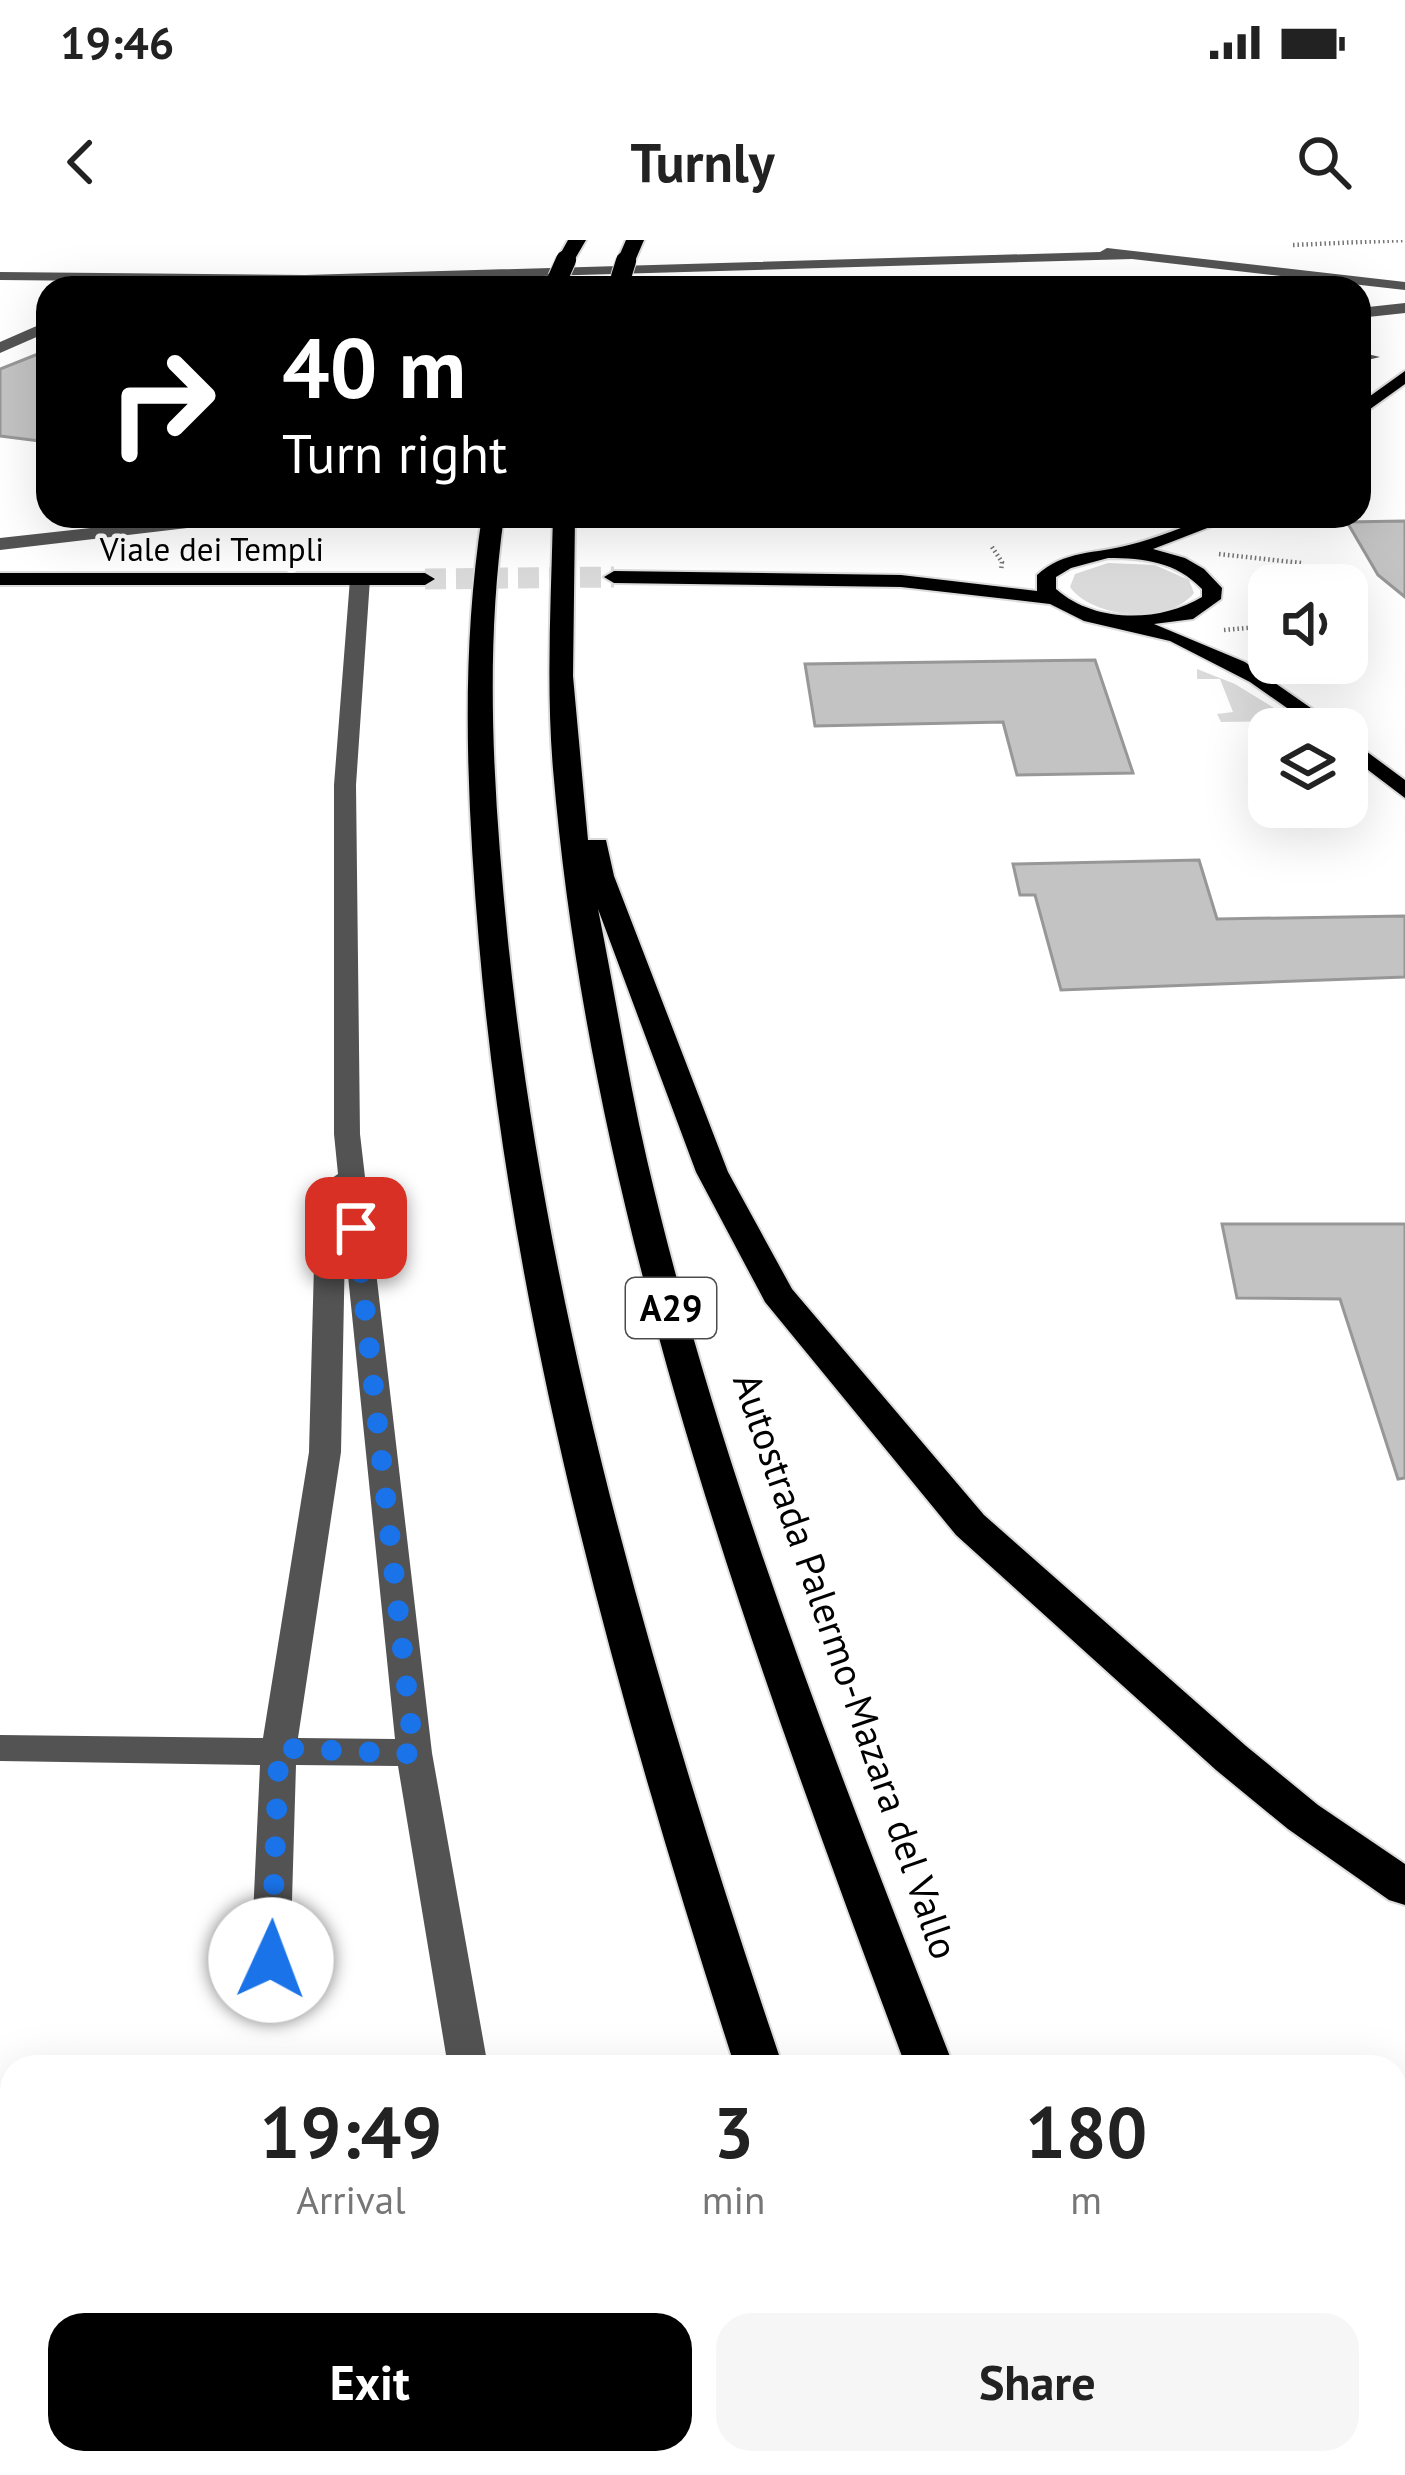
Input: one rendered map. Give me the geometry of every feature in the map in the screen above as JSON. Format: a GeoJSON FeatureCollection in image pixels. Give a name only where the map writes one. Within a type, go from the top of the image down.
{"type":"FeatureCollection","features":[{"type":"Feature","properties":{"kind":"highway"},"geometry":{"type":"LineString","coordinates":[[560,276],[577,240]]}},
{"type":"Feature","properties":{"kind":"highway"},"geometry":{"type":"LineString","coordinates":[[621,275],[635,240]]}},
{"type":"Feature","properties":{"kind":"highway"},"geometry":{"type":"LineString","coordinates":[[492,528],[480,645],[481,768],[497,1011],[554,1345],[604,1556],[716,1941],[755,2055]]}},
{"type":"Feature","properties":{"kind":"highway","name":"Autostrada Palermo-Mazara del Vallo"},"geometry":{"type":"LineString","coordinates":[[564,528],[561,676],[578,876],[631,1161],[702,1423],[818,1777],[925,2055]]}},
{"type":"Feature","properties":{"kind":"highway"},"geometry":{"type":"LineString","coordinates":[[561,676],[578,706],[600,876],[712,1172],[777,1294],[875,1415],[986,1539],[1231,1758],[1303,1817],[1405,1887]]}},
{"type":"Feature","properties":{"kind":"highway"},"geometry":{"type":"LineString","coordinates":[[716,1941],[730,2055]]}},
{"type":"Feature","properties":{"kind":"main road"},"geometry":{"type":"LineString","coordinates":[[1371,403],[1405,376]]}},
{"type":"Feature","properties":{"kind":"main road"},"geometry":{"type":"LineString","coordinates":[[614,577],[901,581],[1024,573],[1056,568],[1083,556],[1121,553],[1192,528]]}},
{"type":"Feature","properties":{"kind":"main road"},"geometry":{"type":"LineString","coordinates":[[1189,567],[1214,528]]}},
{"type":"Feature","properties":{"kind":"main road"},"geometry":{"type":"LineString","coordinates":[[1121,553],[1189,567],[1212,588],[1211,599],[1200,609],[1166,620],[1122,621]]}},
{"type":"Feature","properties":{"kind":"main road"},"geometry":{"type":"LineString","coordinates":[[1053,599],[1044,583],[1056,568]]}},
{"type":"Feature","properties":{"kind":"main road","name":"Viale dei Templi"},"geometry":{"type":"LineString","coordinates":[[0,579],[425,578]]}},
{"type":"Feature","properties":{"kind":"main road"},"geometry":{"type":"LineString","coordinates":[[901,581],[1053,599],[1082,613],[1177,637],[1248,673]]}},
{"type":"Feature","properties":{"kind":"main road"},"geometry":{"type":"LineString","coordinates":[[1200,609],[1206,623],[1248,666]]}},
{"type":"Feature","properties":{"kind":"main road"},"geometry":{"type":"LineString","coordinates":[[1267,684],[1301,708]]}},
{"type":"Feature","properties":{"kind":"main road"},"geometry":{"type":"LineString","coordinates":[[1368,760],[1405,791]]}},
{"type":"Feature","properties":{"kind":"street"},"geometry":{"type":"LineString","coordinates":[[1004,240],[1312,276]]}},
{"type":"Feature","properties":{"kind":"street"},"geometry":{"type":"LineString","coordinates":[[407,276],[1127,256]]}},
{"type":"Feature","properties":{"kind":"street"},"geometry":{"type":"LineString","coordinates":[[0,276],[36,277]]}},
{"type":"Feature","properties":{"kind":"street"},"geometry":{"type":"LineString","coordinates":[[1371,282],[1405,286]]}},
{"type":"Feature","properties":{"kind":"street"},"geometry":{"type":"LineString","coordinates":[[1371,312],[1405,308]]}},
{"type":"Feature","properties":{"kind":"street"},"geometry":{"type":"LineString","coordinates":[[0,348],[36,332]]}},
{"type":"Feature","properties":{"kind":"street"},"geometry":{"type":"LineString","coordinates":[[0,544],[141,528]]}},
{"type":"Feature","properties":{"kind":"street"},"geometry":{"type":"LineString","coordinates":[[360,580],[345,785],[347,1134],[414,1754],[466,2055]]}},
{"type":"Feature","properties":{"kind":"street"},"geometry":{"type":"LineString","coordinates":[[269,2002],[279,1748],[320,1494],[328,1265],[347,1134]]}},
{"type":"Feature","properties":{"kind":"street"},"geometry":{"type":"LineString","coordinates":[[0,1748],[279,1748],[414,1754]]}},
{"type":"Feature","properties":{"kind":"shaded area"},"geometry":{"type":"Polygon","coordinates":[[[1108,563],[1155,565],[1189,580],[1194,593],[1167,610],[1131,614],[1096,606],[1070,587],[1075,574],[1108,563]]]}},
{"type":"Feature","properties":{"kind":"shaded area"},"geometry":{"type":"Polygon","coordinates":[[[1197,669],[1235,684],[1274,708],[1248,708],[1248,722],[1221,722],[1217,714],[1233,712],[1220,679],[1197,679],[1197,669]]]}},
{"type":"Feature","properties":{"kind":"building"},"geometry":{"type":"Polygon","coordinates":[[[36,355],[36,440],[0,436],[0,369],[36,355]]]}},
{"type":"Feature","properties":{"kind":"building"},"geometry":{"type":"Polygon","coordinates":[[[1405,521],[1405,597],[1378,575],[1351,528],[1371,528],[1371,522],[1405,521]]]}},
{"type":"Feature","properties":{"kind":"building"},"geometry":{"type":"Polygon","coordinates":[[[1095,660],[1133,773],[1017,775],[1003,722],[815,726],[805,664],[1095,660]]]}},
{"type":"Feature","properties":{"kind":"building"},"geometry":{"type":"Polygon","coordinates":[[[1199,860],[1217,919],[1405,916],[1405,977],[1061,990],[1035,895],[1020,895],[1013,864],[1199,860]]]}},
{"type":"Feature","properties":{"kind":"building"},"geometry":{"type":"Polygon","coordinates":[[[1222,1224],[1405,1224],[1405,1478],[1398,1479],[1340,1299],[1237,1298],[1222,1224]]]}},
{"type":"Feature","properties":{"kind":"tunnel"},"geometry":{"type":"LineString","coordinates":[[425,579],[614,577]]}},
{"type":"Feature","properties":{"kind":"route"},"geometry":{"type":"LineString","coordinates":[[271,1960],[279,1748],[414,1754],[356,1228]]}}]}
